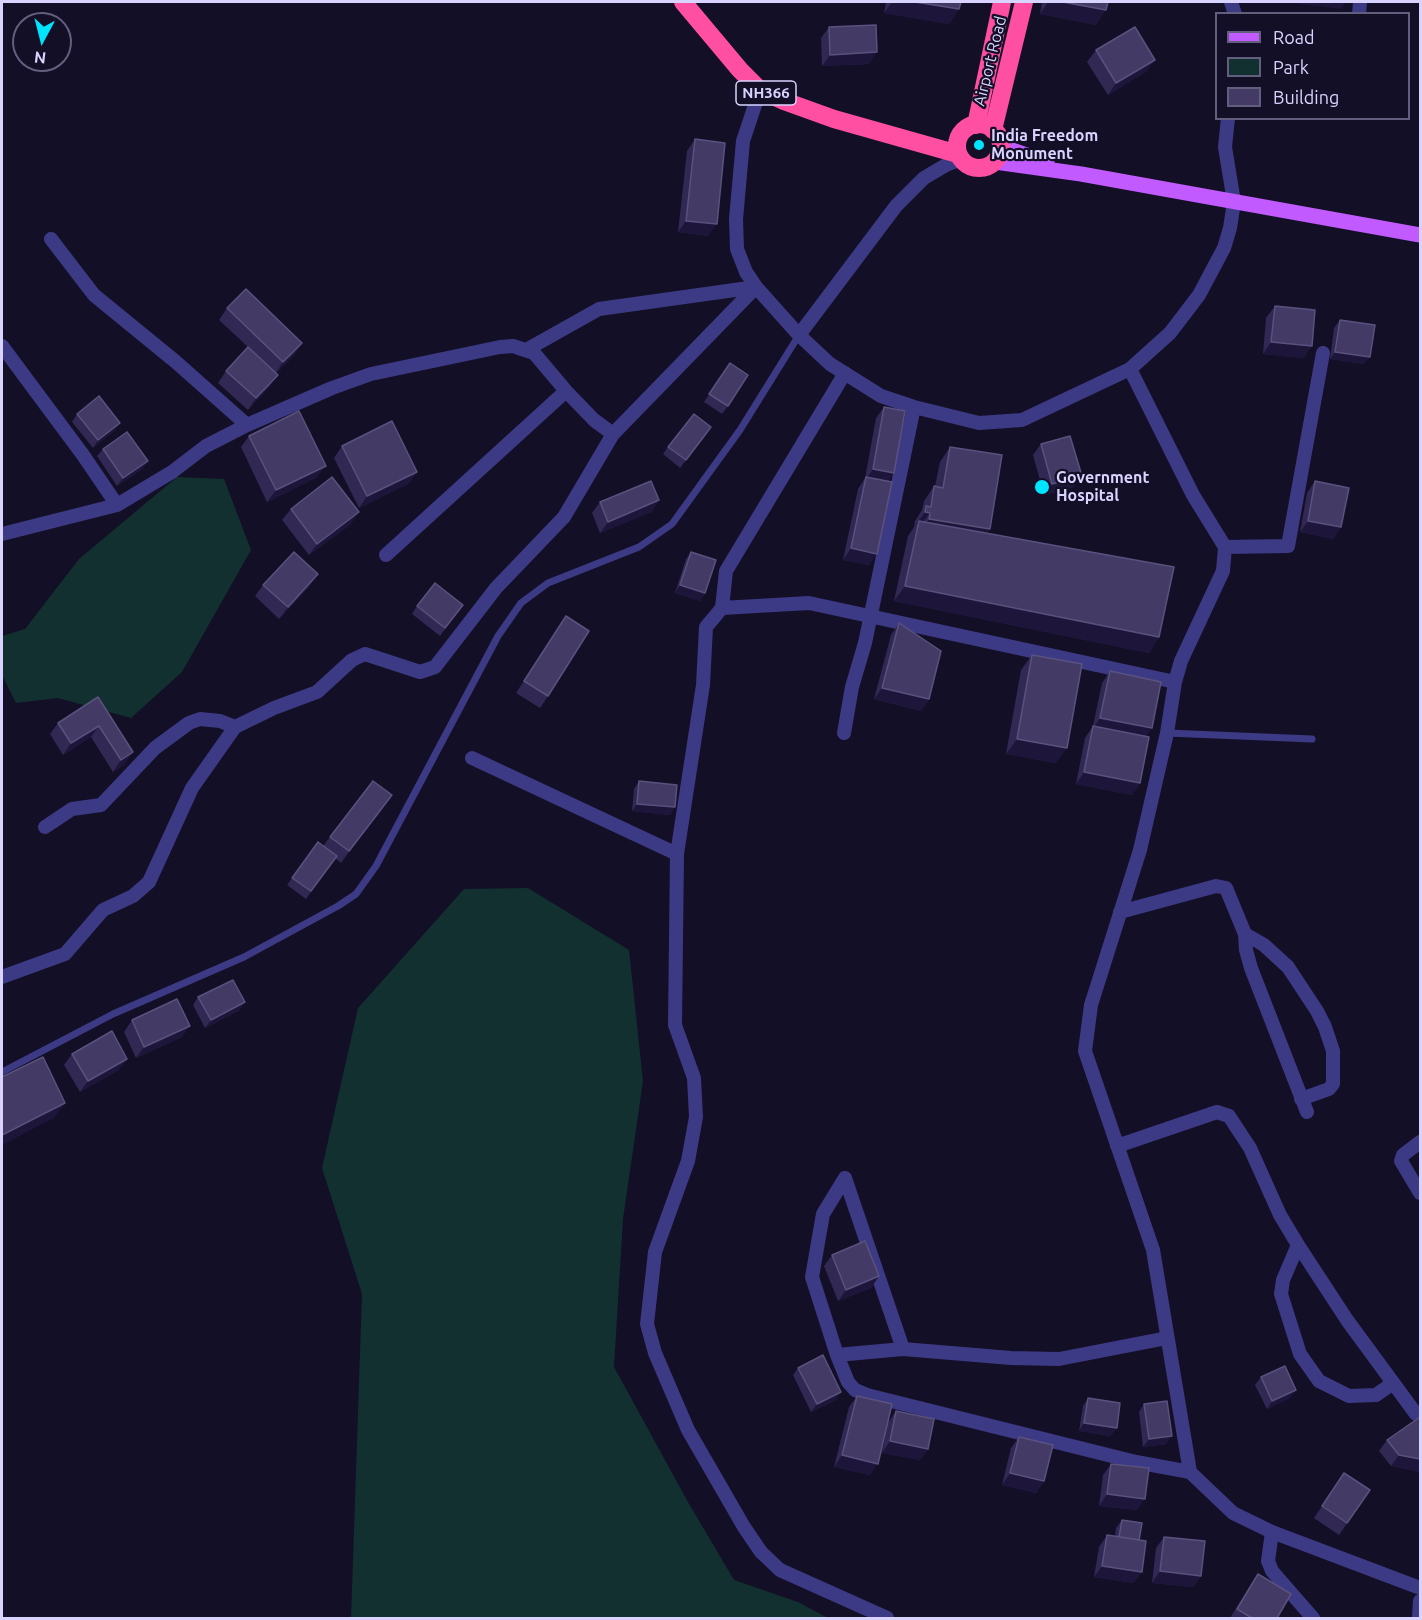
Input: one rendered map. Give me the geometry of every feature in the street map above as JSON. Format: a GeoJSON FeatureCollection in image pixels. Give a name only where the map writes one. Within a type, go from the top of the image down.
{"type":"FeatureCollection","features":[{"type":"Feature","properties":{"kind":"highway","name":"NH366"},"geometry":{"type":"LineString","coordinates":[[683,2],[740,70],[760,90],[784,101],[834,119],[960,150],[966,164],[977,168],[990,165],[991,140]]}},
{"type":"Feature","properties":{"kind":"highway","name":"Airport Road"},"geometry":{"type":"LineString","coordinates":[[991,140],[1002,2]]}},
{"type":"Feature","properties":{"kind":"highway","name":"Airport Road"},"geometry":{"type":"LineString","coordinates":[[991,140],[1024,2]]}},
{"type":"Feature","properties":{"kind":"highway"},"geometry":{"type":"LineString","coordinates":[[960,150],[966,129],[991,140]]}},
{"type":"Feature","properties":{"kind":"main road"},"geometry":{"type":"LineString","coordinates":[[991,140],[1081,174],[1420,235]]}},
{"type":"Feature","properties":{"kind":"street"},"geometry":{"type":"LineString","coordinates":[[760,90],[743,141],[736,219],[737,249],[746,272],[756,287],[830,364],[881,396],[914,407],[979,423],[1022,420],[1130,369],[1170,333],[1199,295],[1224,248],[1230,228],[1234,202],[1225,147],[1228,120]]}},
{"type":"Feature","properties":{"kind":"street"},"geometry":{"type":"LineString","coordinates":[[799,334],[896,206],[924,178],[946,165],[960,150]]}},
{"type":"Feature","properties":{"kind":"street"},"geometry":{"type":"LineString","coordinates":[[51,239],[94,295],[176,362],[247,425]]}},
{"type":"Feature","properties":{"kind":"street"},"geometry":{"type":"LineString","coordinates":[[526,350],[600,309],[756,287]]}},
{"type":"Feature","properties":{"kind":"street"},"geometry":{"type":"LineString","coordinates":[[2,977],[65,954],[103,910],[133,896],[149,882],[192,788],[235,727],[274,708],[317,692],[352,660],[365,654],[420,672],[435,667],[496,588],[564,517],[613,434],[756,287]]}},
{"type":"Feature","properties":{"kind":"street"},"geometry":{"type":"LineString","coordinates":[[2,346],[117,505]]}},
{"type":"Feature","properties":{"kind":"street"},"geometry":{"type":"LineString","coordinates":[[2,534],[117,505],[172,472],[206,446],[247,425],[332,388],[371,374],[500,347],[513,346],[534,353],[594,420],[613,434]]}},
{"type":"Feature","properties":{"kind":"street"},"geometry":{"type":"LineString","coordinates":[[1225,547],[1288,546],[1323,352]]}},
{"type":"Feature","properties":{"kind":"street"},"geometry":{"type":"LineString","coordinates":[[1130,369],[1193,495],[1225,547],[1223,571],[1181,661],[1175,682],[1167,733],[1140,850],[1091,1005],[1084,1051],[1153,1250],[1190,1472]]}},
{"type":"Feature","properties":{"kind":"street"},"geometry":{"type":"LineString","coordinates":[[845,373],[726,571],[722,608],[706,627],[703,685],[677,854],[675,1025],[694,1078],[696,1118],[688,1161],[655,1252],[647,1324],[655,1353],[688,1430],[761,1552],[780,1570],[887,1618]]}},
{"type":"Feature","properties":{"kind":"street"},"geometry":{"type":"LineString","coordinates":[[386,555],[566,391]]}},
{"type":"Feature","properties":{"kind":"street"},"geometry":{"type":"LineString","coordinates":[[844,734],[852,687],[865,643],[914,407]]}},
{"type":"Feature","properties":{"kind":"street"},"geometry":{"type":"LineString","coordinates":[[722,608],[810,603],[1175,682]]}},
{"type":"Feature","properties":{"kind":"street"},"geometry":{"type":"LineString","coordinates":[[45,827],[72,809],[100,805],[155,748],[189,723],[200,719],[220,721],[235,727]]}},
{"type":"Feature","properties":{"kind":"street"},"geometry":{"type":"LineString","coordinates":[[472,758],[677,854]]}},
{"type":"Feature","properties":{"kind":"street"},"geometry":{"type":"LineString","coordinates":[[1120,912],[1216,886],[1226,888],[1245,934],[1251,968],[1304,1106],[1333,1084],[1334,1051],[1317,1011],[1288,967],[1264,945],[1245,934]]}},
{"type":"Feature","properties":{"kind":"street"},"geometry":{"type":"LineString","coordinates":[[1117,1146],[1217,1113],[1229,1116],[1250,1148],[1280,1215],[1298,1245],[1347,1320],[1416,1413]]}},
{"type":"Feature","properties":{"kind":"street"},"geometry":{"type":"LineString","coordinates":[[1420,1142],[1402,1155],[1401,1161],[1420,1193]]}},
{"type":"Feature","properties":{"kind":"street"},"geometry":{"type":"LineString","coordinates":[[903,1349],[845,1178],[822,1214],[812,1277],[837,1355],[848,1382],[855,1390],[867,1395],[1125,1460],[1190,1472],[1233,1513],[1272,1532],[1420,1588]]}},
{"type":"Feature","properties":{"kind":"street"},"geometry":{"type":"LineString","coordinates":[[1298,1245],[1283,1280],[1281,1294],[1300,1354],[1319,1381],[1349,1396],[1376,1395],[1394,1383]]}},
{"type":"Feature","properties":{"kind":"street"},"geometry":{"type":"LineString","coordinates":[[837,1355],[903,1349],[1011,1358],[1059,1359],[1167,1338]]}},
{"type":"Feature","properties":{"kind":"street"},"geometry":{"type":"LineString","coordinates":[[1272,1532],[1268,1562],[1272,1571],[1312,1618]]}},
{"type":"Feature","properties":{"kind":"street"},"geometry":{"type":"LineString","coordinates":[[1419,1618],[1420,1601]]}},
{"type":"Feature","properties":{"kind":"lane"},"geometry":{"type":"LineString","coordinates":[[2,1072],[113,1014],[244,957],[356,894],[376,866],[498,636],[520,603],[548,583],[639,547],[672,524],[740,430],[799,334]]}},
{"type":"Feature","properties":{"kind":"lane"},"geometry":{"type":"LineString","coordinates":[[1167,733],[1312,739]]}},
{"type":"Feature","properties":{"kind":"green space"},"geometry":{"type":"Polygon","coordinates":[[[177,477],[224,479],[251,550],[182,672],[131,718],[58,698],[16,703],[2,675],[2,636],[25,629],[79,559],[177,477]]]}},
{"type":"Feature","properties":{"kind":"green space"},"geometry":{"type":"Polygon","coordinates":[[[528,888],[629,950],[643,1081],[623,1219],[614,1367],[734,1580],[798,1602],[828,1618],[351,1618],[362,1294],[322,1168],[358,1008],[464,889],[528,888]]]}},
{"type":"Feature","properties":{"kind":"building"},"geometry":{"type":"Polygon","coordinates":[[[915,2],[961,2],[959,9],[915,2]]]}},
{"type":"Feature","properties":{"kind":"building"},"geometry":{"type":"Polygon","coordinates":[[[1063,2],[1108,2],[1106,10],[1063,2]]]}},
{"type":"Feature","properties":{"kind":"building"},"geometry":{"type":"Polygon","coordinates":[[[876,25],[877,52],[830,55],[829,27],[876,25]]]}},
{"type":"Feature","properties":{"kind":"building"},"geometry":{"type":"Polygon","coordinates":[[[1135,27],[1155,60],[1116,83],[1096,50],[1135,27]]]}},
{"type":"Feature","properties":{"kind":"building"},"geometry":{"type":"Polygon","coordinates":[[[695,139],[725,143],[717,224],[686,221],[695,139]]]}},
{"type":"Feature","properties":{"kind":"building"},"geometry":{"type":"Polygon","coordinates":[[[246,289],[302,343],[283,362],[227,308],[246,289]]]}},
{"type":"Feature","properties":{"kind":"building"},"geometry":{"type":"Polygon","coordinates":[[[1275,306],[1315,310],[1312,346],[1271,342],[1275,306]]]}},
{"type":"Feature","properties":{"kind":"building"},"geometry":{"type":"Polygon","coordinates":[[[1340,320],[1375,325],[1370,357],[1335,352],[1340,320]]]}},
{"type":"Feature","properties":{"kind":"building"},"geometry":{"type":"Polygon","coordinates":[[[248,347],[278,375],[256,398],[226,371],[248,347]]]}},
{"type":"Feature","properties":{"kind":"building"},"geometry":{"type":"Polygon","coordinates":[[[730,363],[748,375],[728,406],[709,394],[730,363]]]}},
{"type":"Feature","properties":{"kind":"building"},"geometry":{"type":"Polygon","coordinates":[[[99,396],[120,423],[98,440],[77,414],[99,396]]]}},
{"type":"Feature","properties":{"kind":"building"},"geometry":{"type":"Polygon","coordinates":[[[884,407],[905,411],[894,473],[873,469],[884,407]]]}},
{"type":"Feature","properties":{"kind":"building"},"geometry":{"type":"Polygon","coordinates":[[[299,411],[326,466],[276,490],[249,436],[299,411]]]}},
{"type":"Feature","properties":{"kind":"building"},"geometry":{"type":"Polygon","coordinates":[[[694,414],[711,427],[686,460],[668,447],[694,414]]]}},
{"type":"Feature","properties":{"kind":"building"},"geometry":{"type":"Polygon","coordinates":[[[392,421],[417,472],[367,496],[342,446],[392,421]]]}},
{"type":"Feature","properties":{"kind":"building"},"geometry":{"type":"Polygon","coordinates":[[[127,432],[148,461],[123,478],[103,449],[127,432]]]}},
{"type":"Feature","properties":{"kind":"building"},"geometry":{"type":"Polygon","coordinates":[[[1070,436],[1082,476],[1052,484],[1041,444],[1070,436]]]}},
{"type":"Feature","properties":{"kind":"building"},"geometry":{"type":"Polygon","coordinates":[[[950,447],[1002,455],[990,529],[929,519],[930,513],[925,512],[926,506],[931,507],[934,486],[943,488],[950,447]]]}},
{"type":"Feature","properties":{"kind":"building"},"geometry":{"type":"Polygon","coordinates":[[[332,477],[359,512],[317,544],[291,509],[332,477]]]}},
{"type":"Feature","properties":{"kind":"building"},"geometry":{"type":"Polygon","coordinates":[[[866,477],[892,482],[877,554],[851,548],[866,477]]]}},
{"type":"Feature","properties":{"kind":"building"},"geometry":{"type":"Polygon","coordinates":[[[651,481],[659,500],[608,522],[600,502],[651,481]]]}},
{"type":"Feature","properties":{"kind":"building"},"geometry":{"type":"Polygon","coordinates":[[[1315,481],[1349,488],[1341,527],[1308,521],[1315,481]]]}},
{"type":"Feature","properties":{"kind":"building"},"geometry":{"type":"Polygon","coordinates":[[[919,521],[1174,567],[1159,637],[905,586],[919,521]]]}},
{"type":"Feature","properties":{"kind":"building"},"geometry":{"type":"Polygon","coordinates":[[[294,552],[318,574],[288,607],[263,585],[294,552]]]}},
{"type":"Feature","properties":{"kind":"building"},"geometry":{"type":"Polygon","coordinates":[[[691,552],[716,560],[705,593],[680,585],[691,552]]]}},
{"type":"Feature","properties":{"kind":"building"},"geometry":{"type":"Polygon","coordinates":[[[435,583],[463,605],[445,628],[417,606],[435,583]]]}},
{"type":"Feature","properties":{"kind":"building"},"geometry":{"type":"Polygon","coordinates":[[[566,616],[589,631],[548,696],[524,681],[566,616]]]}},
{"type":"Feature","properties":{"kind":"building"},"geometry":{"type":"Polygon","coordinates":[[[899,623],[941,651],[929,699],[882,688],[899,623]]]}},
{"type":"Feature","properties":{"kind":"building"},"geometry":{"type":"Polygon","coordinates":[[[1032,655],[1082,664],[1067,748],[1017,739],[1032,655]]]}},
{"type":"Feature","properties":{"kind":"building"},"geometry":{"type":"Polygon","coordinates":[[[1110,671],[1161,682],[1152,728],[1100,718],[1110,671]]]}},
{"type":"Feature","properties":{"kind":"building"},"geometry":{"type":"Polygon","coordinates":[[[98,697],[133,752],[121,760],[99,726],[71,743],[58,723],[98,697]]]}},
{"type":"Feature","properties":{"kind":"building"},"geometry":{"type":"Polygon","coordinates":[[[1093,726],[1149,737],[1140,783],[1084,772],[1093,726]]]}},
{"type":"Feature","properties":{"kind":"building"},"geometry":{"type":"Polygon","coordinates":[[[373,781],[392,795],[349,851],[330,837],[373,781]]]}},
{"type":"Feature","properties":{"kind":"building"},"geometry":{"type":"Polygon","coordinates":[[[639,781],[677,785],[675,807],[637,804],[639,781]]]}},
{"type":"Feature","properties":{"kind":"building"},"geometry":{"type":"Polygon","coordinates":[[[318,842],[337,856],[311,891],[292,878],[318,842]]]}},
{"type":"Feature","properties":{"kind":"building"},"geometry":{"type":"Polygon","coordinates":[[[233,980],[245,1002],[211,1020],[198,997],[233,980]]]}},
{"type":"Feature","properties":{"kind":"building"},"geometry":{"type":"Polygon","coordinates":[[[177,999],[190,1026],[144,1047],[132,1020],[177,999]]]}},
{"type":"Feature","properties":{"kind":"building"},"geometry":{"type":"Polygon","coordinates":[[[112,1031],[127,1059],[88,1081],[72,1054],[112,1031]]]}},
{"type":"Feature","properties":{"kind":"building"},"geometry":{"type":"Polygon","coordinates":[[[43,1057],[65,1103],[2,1135],[2,1077],[43,1057]]]}},
{"type":"Feature","properties":{"kind":"building"},"geometry":{"type":"Polygon","coordinates":[[[865,1241],[879,1276],[846,1290],[832,1255],[865,1241]]]}},
{"type":"Feature","properties":{"kind":"building"},"geometry":{"type":"Polygon","coordinates":[[[823,1355],[841,1392],[817,1404],[798,1368],[823,1355]]]}},
{"type":"Feature","properties":{"kind":"building"},"geometry":{"type":"Polygon","coordinates":[[[1285,1366],[1296,1390],[1272,1401],[1261,1377],[1285,1366]]]}},
{"type":"Feature","properties":{"kind":"building"},"geometry":{"type":"Polygon","coordinates":[[[857,1396],[892,1404],[878,1464],[842,1455],[857,1396]]]}},
{"type":"Feature","properties":{"kind":"building"},"geometry":{"type":"Polygon","coordinates":[[[1088,1398],[1120,1403],[1117,1428],[1084,1423],[1088,1398]]]}},
{"type":"Feature","properties":{"kind":"building"},"geometry":{"type":"Polygon","coordinates":[[[1167,1401],[1172,1436],[1149,1439],[1144,1404],[1167,1401]]]}},
{"type":"Feature","properties":{"kind":"building"},"geometry":{"type":"Polygon","coordinates":[[[896,1411],[934,1419],[928,1449],[890,1441],[896,1411]]]}},
{"type":"Feature","properties":{"kind":"building"},"geometry":{"type":"Polygon","coordinates":[[[1420,1417],[1420,1459],[1399,1455],[1387,1440],[1420,1417]]]}},
{"type":"Feature","properties":{"kind":"building"},"geometry":{"type":"Polygon","coordinates":[[[1019,1437],[1053,1445],[1044,1481],[1010,1473],[1019,1437]]]}},
{"type":"Feature","properties":{"kind":"building"},"geometry":{"type":"Polygon","coordinates":[[[1111,1464],[1149,1468],[1145,1499],[1107,1494],[1111,1464]]]}},
{"type":"Feature","properties":{"kind":"building"},"geometry":{"type":"Polygon","coordinates":[[[1344,1473],[1370,1490],[1347,1523],[1322,1506],[1344,1473]]]}},
{"type":"Feature","properties":{"kind":"building"},"geometry":{"type":"Polygon","coordinates":[[[1122,1520],[1142,1523],[1139,1540],[1119,1537],[1122,1520]]]}},
{"type":"Feature","properties":{"kind":"building"},"geometry":{"type":"Polygon","coordinates":[[[1107,1535],[1146,1541],[1142,1572],[1102,1566],[1107,1535]]]}},
{"type":"Feature","properties":{"kind":"building"},"geometry":{"type":"Polygon","coordinates":[[[1164,1537],[1205,1541],[1201,1576],[1160,1571],[1164,1537]]]}},
{"type":"Feature","properties":{"kind":"building"},"geometry":{"type":"Polygon","coordinates":[[[1258,1574],[1291,1594],[1277,1618],[1252,1618],[1237,1609],[1258,1574]]]}},
{"type":"Feature","properties":{"kind":"place","name":"India Freedom Monument"},"geometry":{"type":"Point","coordinates":[979,145]}},
{"type":"Feature","properties":{"kind":"place","name":"Government Hospital"},"geometry":{"type":"Point","coordinates":[1042,487]}}]}
